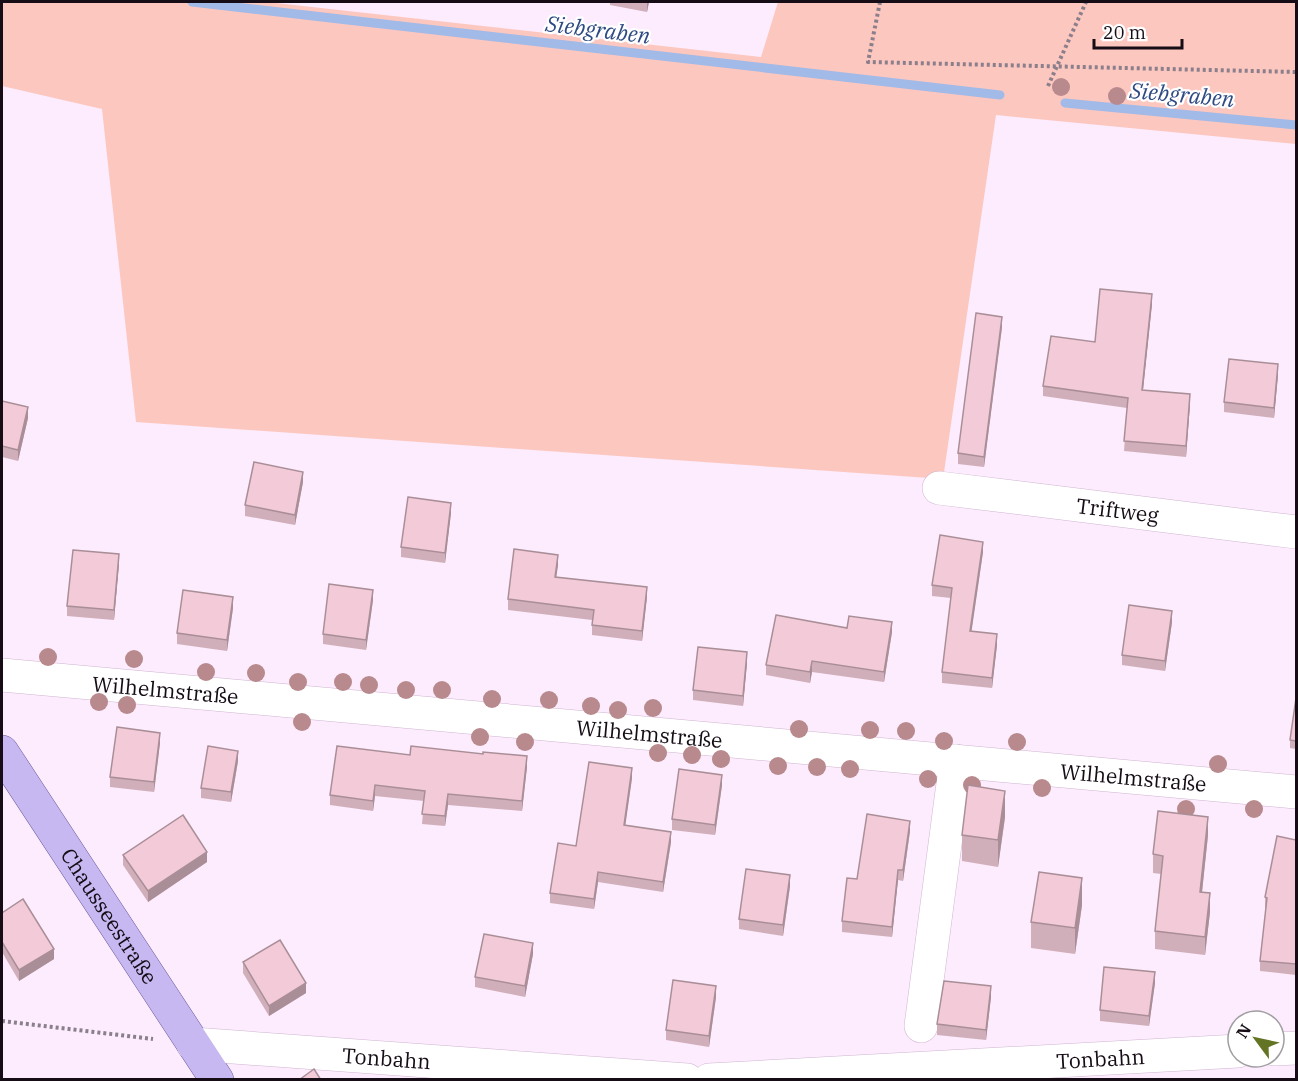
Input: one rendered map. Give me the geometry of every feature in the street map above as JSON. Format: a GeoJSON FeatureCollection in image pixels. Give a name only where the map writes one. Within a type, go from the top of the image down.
{"type":"FeatureCollection","features":[{"type":"Feature","properties":{"kind":"main road","name":"Chausseestraße"},"geometry":{"type":"LineString","coordinates":[[2,752],[217,1080]]}},
{"type":"Feature","properties":{"kind":"street","name":"Triftweg"},"geometry":{"type":"LineString","coordinates":[[939,488],[1296,532]]}},
{"type":"Feature","properties":{"kind":"street","name":"Wilhelmstraße"},"geometry":{"type":"LineString","coordinates":[[2,675],[1296,792]]}},
{"type":"Feature","properties":{"kind":"street"},"geometry":{"type":"LineString","coordinates":[[921,1026],[956,761]]}},
{"type":"Feature","properties":{"kind":"street","name":"Tonbahn"},"geometry":{"type":"LineString","coordinates":[[193,1044],[687,1080]]}},
{"type":"Feature","properties":{"kind":"street","name":"Tonbahn"},"geometry":{"type":"LineString","coordinates":[[709,1080],[1226,1052]]}},
{"type":"Feature","properties":{"kind":"path"},"geometry":{"type":"LineString","coordinates":[[880,2],[868,62],[1296,72]]}},
{"type":"Feature","properties":{"kind":"path"},"geometry":{"type":"LineString","coordinates":[[1048,86],[1086,2]]}},
{"type":"Feature","properties":{"kind":"path"},"geometry":{"type":"LineString","coordinates":[[2,1021],[193,1044]]}},
{"type":"Feature","properties":{"kind":"shaded area"},"geometry":{"type":"Polygon","coordinates":[[[2,2],[267,2],[761,57],[778,2],[1296,2],[1296,144],[996,115],[943,479],[136,422],[102,109],[2,86],[2,2]]]}},
{"type":"Feature","properties":{"kind":"building"},"geometry":{"type":"Polygon","coordinates":[[[1100,289],[1152,294],[1142,390],[1190,394],[1186,446],[1124,441],[1128,398],[1043,386],[1051,336],[1095,342],[1100,289]]]}},
{"type":"Feature","properties":{"kind":"building"},"geometry":{"type":"Polygon","coordinates":[[[976,313],[1002,317],[984,457],[958,453],[976,313]]]}},
{"type":"Feature","properties":{"kind":"building"},"geometry":{"type":"Polygon","coordinates":[[[1229,359],[1278,364],[1274,408],[1224,402],[1229,359]]]}},
{"type":"Feature","properties":{"kind":"building"},"geometry":{"type":"Polygon","coordinates":[[[2,401],[28,407],[18,450],[2,446],[2,401]]]}},
{"type":"Feature","properties":{"kind":"building"},"geometry":{"type":"Polygon","coordinates":[[[254,462],[303,472],[295,515],[245,505],[254,462]]]}},
{"type":"Feature","properties":{"kind":"building"},"geometry":{"type":"Polygon","coordinates":[[[408,497],[451,503],[445,553],[401,547],[408,497]]]}},
{"type":"Feature","properties":{"kind":"building"},"geometry":{"type":"Polygon","coordinates":[[[940,535],[983,542],[970,631],[997,634],[992,678],[942,672],[952,588],[932,585],[940,535]]]}},
{"type":"Feature","properties":{"kind":"building"},"geometry":{"type":"Polygon","coordinates":[[[514,549],[558,555],[555,577],[647,587],[642,631],[592,625],[594,610],[508,599],[514,549]]]}},
{"type":"Feature","properties":{"kind":"building"},"geometry":{"type":"Polygon","coordinates":[[[73,550],[119,554],[114,610],[67,606],[73,550]]]}},
{"type":"Feature","properties":{"kind":"building"},"geometry":{"type":"Polygon","coordinates":[[[329,584],[373,590],[366,640],[323,634],[329,584]]]}},
{"type":"Feature","properties":{"kind":"building"},"geometry":{"type":"Polygon","coordinates":[[[183,590],[233,597],[227,640],[177,633],[183,590]]]}},
{"type":"Feature","properties":{"kind":"building"},"geometry":{"type":"Polygon","coordinates":[[[1129,605],[1172,611],[1165,661],[1122,655],[1129,605]]]}},
{"type":"Feature","properties":{"kind":"building"},"geometry":{"type":"Polygon","coordinates":[[[776,615],[847,628],[849,616],[892,622],[884,672],[812,661],[810,672],[766,665],[776,615]]]}},
{"type":"Feature","properties":{"kind":"building"},"geometry":{"type":"Polygon","coordinates":[[[698,647],[747,652],[743,696],[693,690],[698,647]]]}},
{"type":"Feature","properties":{"kind":"building"},"geometry":{"type":"Polygon","coordinates":[[[1296,698],[1296,741],[1290,740],[1296,698]]]}},
{"type":"Feature","properties":{"kind":"building"},"geometry":{"type":"Polygon","coordinates":[[[117,727],[160,733],[154,782],[110,777],[117,727]]]}},
{"type":"Feature","properties":{"kind":"building"},"geometry":{"type":"Polygon","coordinates":[[[208,746],[238,751],[231,792],[201,788],[208,746]]]}},
{"type":"Feature","properties":{"kind":"building"},"geometry":{"type":"Polygon","coordinates":[[[337,746],[410,755],[411,746],[527,756],[522,801],[448,794],[445,816],[422,814],[425,791],[375,785],[373,801],[330,795],[337,746]]]}},
{"type":"Feature","properties":{"kind":"building"},"geometry":{"type":"Polygon","coordinates":[[[589,762],[632,768],[624,825],[671,832],[663,882],[598,872],[594,899],[550,893],[558,843],[576,846],[589,762]]]}},
{"type":"Feature","properties":{"kind":"building"},"geometry":{"type":"Polygon","coordinates":[[[679,769],[722,775],[715,825],[672,819],[679,769]]]}},
{"type":"Feature","properties":{"kind":"building"},"geometry":{"type":"Polygon","coordinates":[[[968,785],[1005,791],[998,840],[962,835],[968,785]]]}},
{"type":"Feature","properties":{"kind":"building"},"geometry":{"type":"Polygon","coordinates":[[[1158,811],[1208,817],[1200,892],[1210,893],[1205,937],[1155,931],[1163,856],[1153,854],[1158,811]]]}},
{"type":"Feature","properties":{"kind":"building"},"geometry":{"type":"Polygon","coordinates":[[[867,814],[910,821],[903,870],[898,870],[892,927],[842,921],[847,878],[857,879],[867,814]]]}},
{"type":"Feature","properties":{"kind":"building"},"geometry":{"type":"Polygon","coordinates":[[[183,815],[207,852],[148,891],[123,855],[183,815]]]}},
{"type":"Feature","properties":{"kind":"building"},"geometry":{"type":"Polygon","coordinates":[[[1277,836],[1296,840],[1296,964],[1260,961],[1267,898],[1265,897],[1277,836]]]}},
{"type":"Feature","properties":{"kind":"building"},"geometry":{"type":"Polygon","coordinates":[[[746,869],[790,875],[783,925],[739,919],[746,869]]]}},
{"type":"Feature","properties":{"kind":"building"},"geometry":{"type":"Polygon","coordinates":[[[1039,872],[1082,878],[1075,928],[1031,922],[1039,872]]]}},
{"type":"Feature","properties":{"kind":"building"},"geometry":{"type":"Polygon","coordinates":[[[23,899],[54,949],[19,970],[2,942],[2,913],[23,899]]]}},
{"type":"Feature","properties":{"kind":"building"},"geometry":{"type":"Polygon","coordinates":[[[484,934],[533,943],[525,986],[475,977],[484,934]]]}},
{"type":"Feature","properties":{"kind":"building"},"geometry":{"type":"Polygon","coordinates":[[[280,940],[306,983],[269,1006],[243,962],[280,940]]]}},
{"type":"Feature","properties":{"kind":"building"},"geometry":{"type":"Polygon","coordinates":[[[1104,967],[1155,972],[1149,1016],[1100,1010],[1104,967]]]}},
{"type":"Feature","properties":{"kind":"building"},"geometry":{"type":"Polygon","coordinates":[[[673,980],[716,986],[709,1036],[666,1030],[673,980]]]}},
{"type":"Feature","properties":{"kind":"building"},"geometry":{"type":"Polygon","coordinates":[[[944,981],[991,986],[986,1030],[937,1024],[944,981]]]}},
{"type":"Feature","properties":{"kind":"building"},"geometry":{"type":"Polygon","coordinates":[[[314,1069],[321,1080],[299,1080],[314,1069]]]}},
{"type":"Feature","properties":{"kind":"waterway","name":"Siebgraben"},"geometry":{"type":"LineString","coordinates":[[192,2],[1000,95]]}},
{"type":"Feature","properties":{"kind":"waterway","name":"Siebgraben"},"geometry":{"type":"LineString","coordinates":[[1065,103],[1296,125]]}}]}
